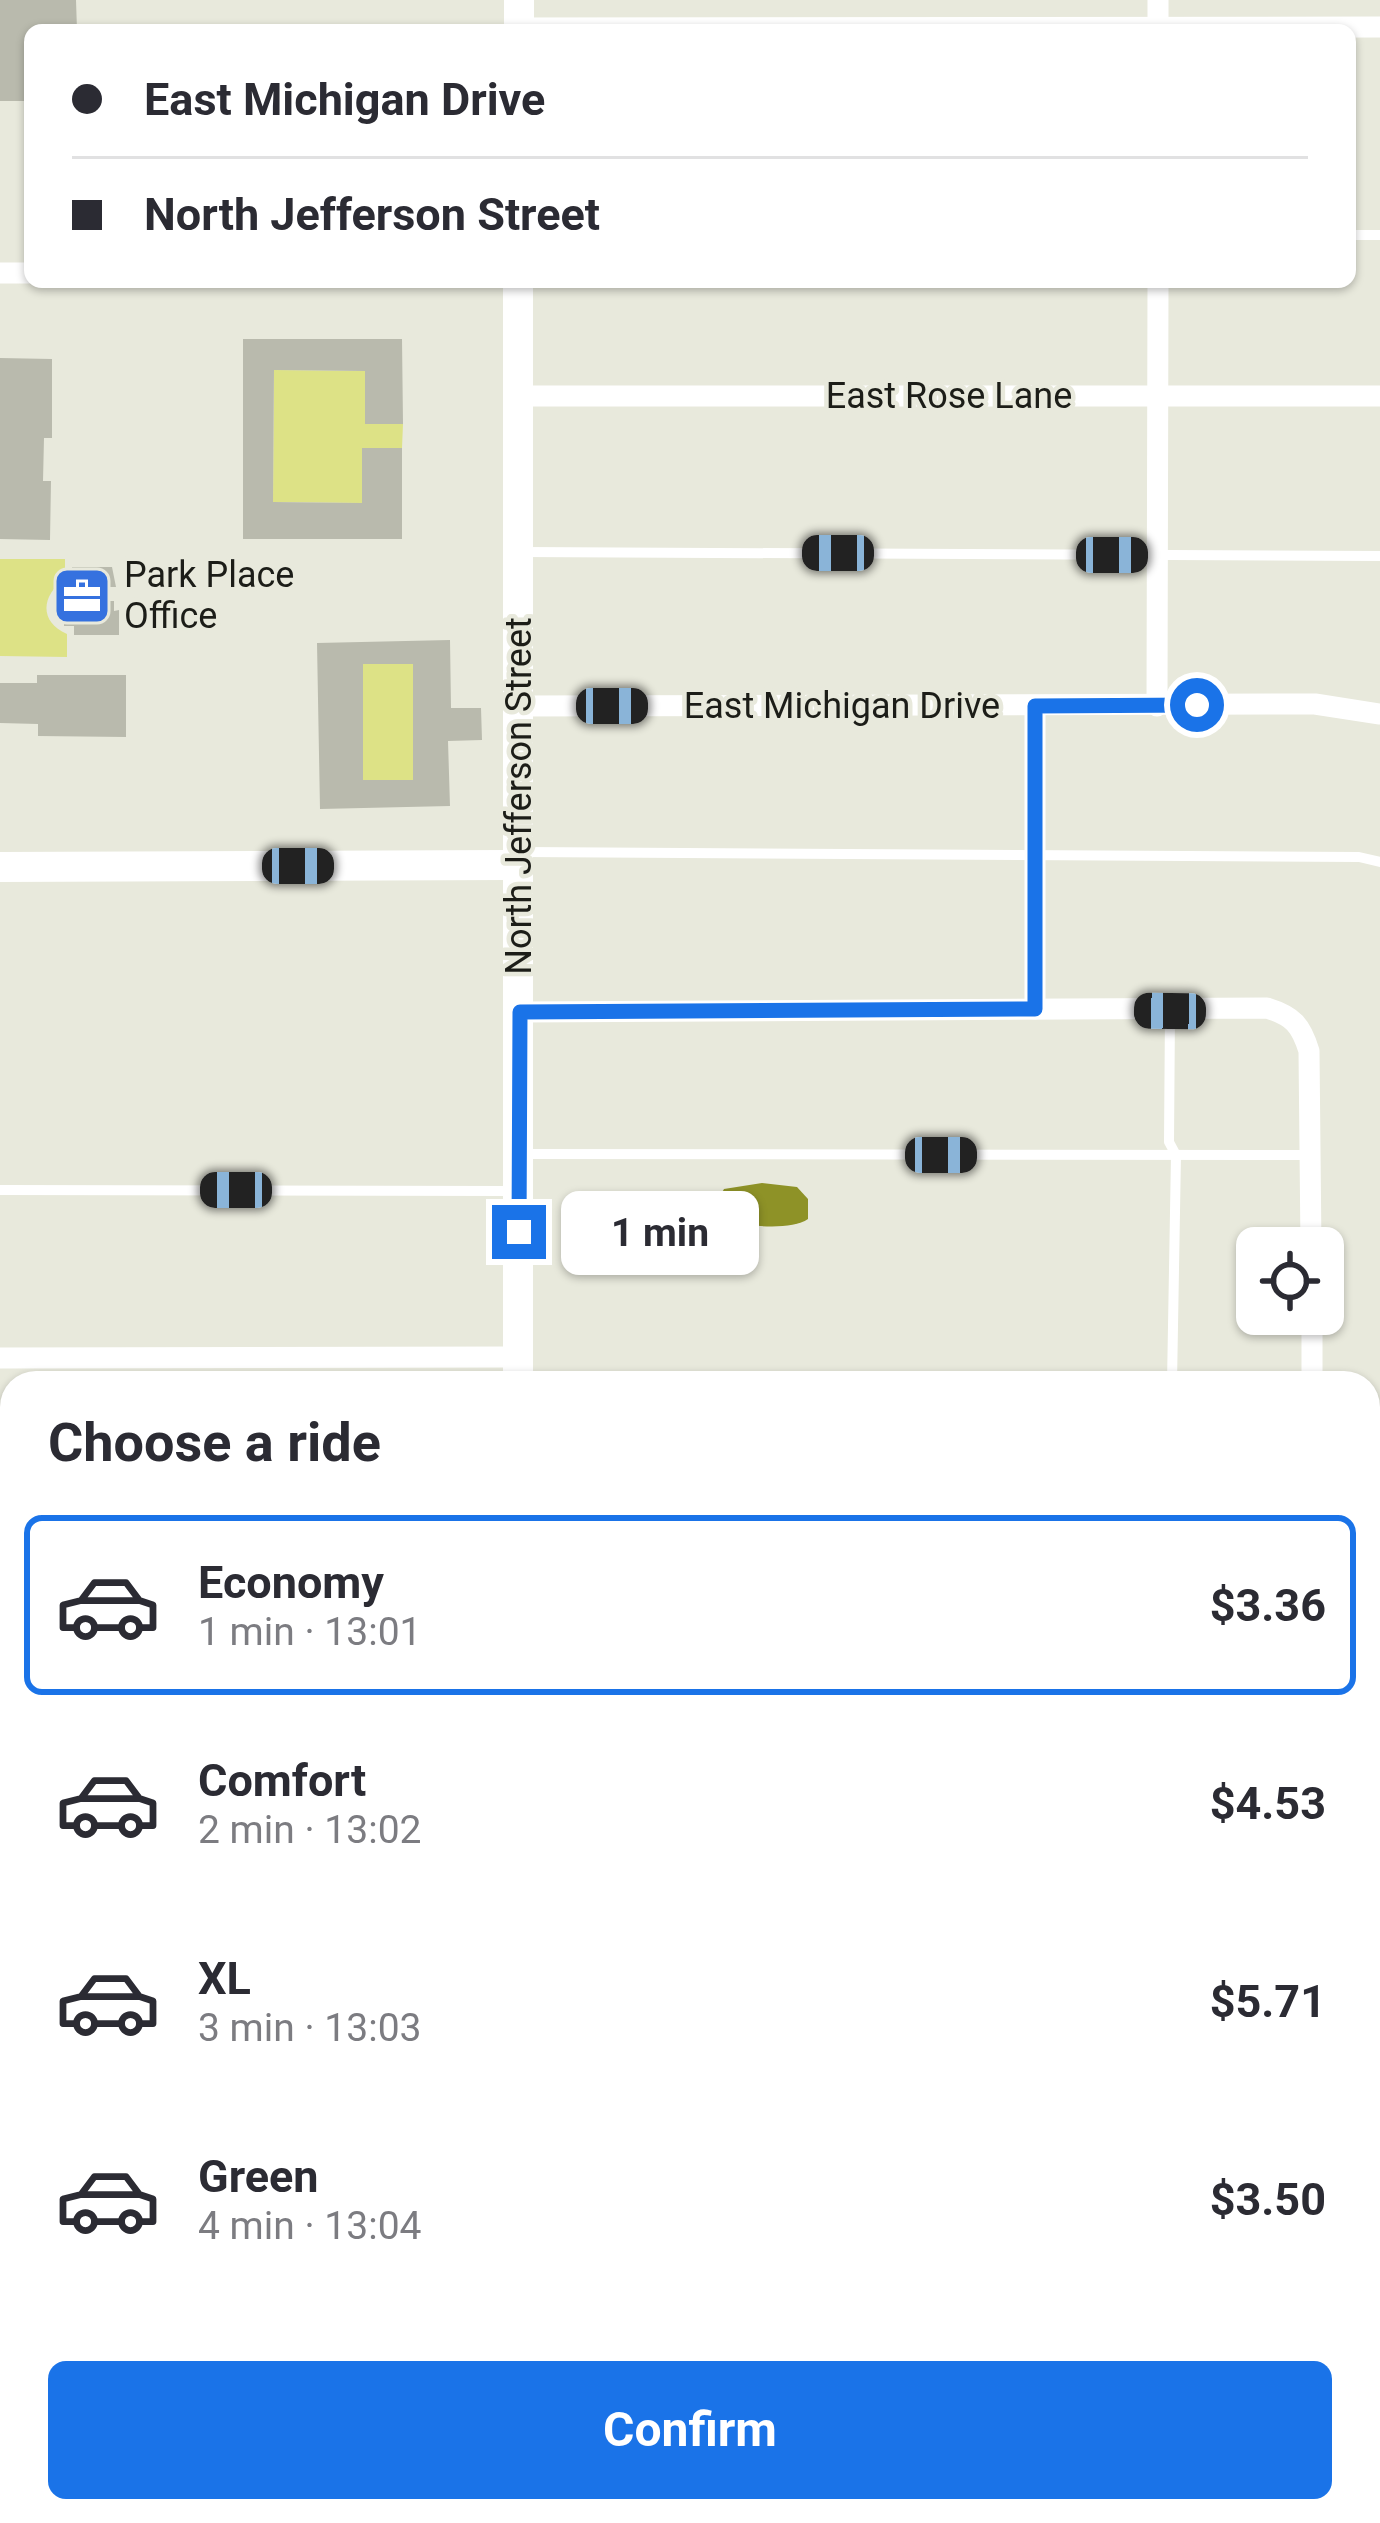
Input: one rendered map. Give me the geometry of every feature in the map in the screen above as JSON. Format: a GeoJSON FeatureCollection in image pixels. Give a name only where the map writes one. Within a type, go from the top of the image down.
{"type":"FeatureCollection","features":[{"type":"Feature","properties":{"kind":"street"},"geometry":{"type":"LineString","coordinates":[[519,19],[838,24]]}},
{"type":"Feature","properties":{"kind":"street","name":"North Jefferson Street"},"geometry":{"type":"LineString","coordinates":[[518,288],[518,1370]]}},
{"type":"Feature","properties":{"kind":"street"},"geometry":{"type":"LineString","coordinates":[[1157,706],[1158,288]]}},
{"type":"Feature","properties":{"kind":"street","name":"East Rose Lane"},"geometry":{"type":"LineString","coordinates":[[519,396],[1380,396]]}},
{"type":"Feature","properties":{"kind":"street","name":"East Michigan Drive"},"geometry":{"type":"LineString","coordinates":[[518,706],[1315,704],[1380,714]]}},
{"type":"Feature","properties":{"kind":"street"},"geometry":{"type":"LineString","coordinates":[[1035,706],[1035,1009]]}},
{"type":"Feature","properties":{"kind":"street"},"geometry":{"type":"LineString","coordinates":[[0,867],[519,859]]}},
{"type":"Feature","properties":{"kind":"street"},"geometry":{"type":"LineString","coordinates":[[520,1012],[1267,1008],[1290,1015],[1303,1030],[1309,1051],[1312,1227]]}},
{"type":"Feature","properties":{"kind":"street"},"geometry":{"type":"LineString","coordinates":[[1312,1335],[1312,1371]]}},
{"type":"Feature","properties":{"kind":"street"},"geometry":{"type":"LineString","coordinates":[[0,1358],[518,1370]]}},
{"type":"Feature","properties":{"kind":"lane"},"geometry":{"type":"LineString","coordinates":[[519,552],[1380,556]]}},
{"type":"Feature","properties":{"kind":"lane"},"geometry":{"type":"LineString","coordinates":[[519,859],[1359,856],[1380,862]]}},
{"type":"Feature","properties":{"kind":"lane"},"geometry":{"type":"LineString","coordinates":[[1170,1011],[1168,1142],[1176,1155],[1172,1371]]}},
{"type":"Feature","properties":{"kind":"lane"},"geometry":{"type":"LineString","coordinates":[[519,1154],[1311,1155]]}},
{"type":"Feature","properties":{"kind":"lane"},"geometry":{"type":"LineString","coordinates":[[0,1190],[519,1191]]}},
{"type":"Feature","properties":{"kind":"green space"},"geometry":{"type":"Polygon","coordinates":[[[274,370],[365,371],[365,423],[403,424],[402,448],[362,448],[362,503],[273,502],[274,370]]]}},
{"type":"Feature","properties":{"kind":"green space"},"geometry":{"type":"Polygon","coordinates":[[[0,559],[65,559],[65,579],[51,593],[46,608],[51,623],[67,634],[67,657],[0,656],[0,559]]]}},
{"type":"Feature","properties":{"kind":"green space"},"geometry":{"type":"Polygon","coordinates":[[[363,664],[413,664],[413,780],[363,780],[363,664]]]}},
{"type":"Feature","properties":{"kind":"shaded area"},"geometry":{"type":"Polygon","coordinates":[[[762,1183],[797,1187],[808,1199],[808,1219],[777,1226],[717,1220],[713,1208],[724,1189],[762,1183]]]}},
{"type":"Feature","properties":{"kind":"building"},"geometry":{"type":"Polygon","coordinates":[[[0,0],[76,0],[77,24],[24,24],[24,101],[0,101],[0,0]]]}},
{"type":"Feature","properties":{"kind":"building"},"geometry":{"type":"Polygon","coordinates":[[[243,339],[402,339],[403,424],[365,424],[365,371],[274,370],[273,502],[362,503],[362,448],[402,448],[402,539],[243,539],[243,339]]]}},
{"type":"Feature","properties":{"kind":"building"},"geometry":{"type":"Polygon","coordinates":[[[0,358],[52,359],[52,438],[44,438],[43,481],[51,481],[50,540],[0,539],[0,358]]]}},
{"type":"Feature","properties":{"kind":"building","name":"Park Place Office"},"geometry":{"type":"Polygon","coordinates":[[[72,567],[112,567],[116,587],[108,587],[108,601],[114,601],[114,611],[119,610],[119,635],[74,635],[74,626],[64,626],[64,608],[56,608],[55,591],[72,584],[72,567]]]}},
{"type":"Feature","properties":{"kind":"building"},"geometry":{"type":"Polygon","coordinates":[[[450,640],[451,708],[481,708],[482,740],[448,741],[450,806],[320,809],[317,643],[450,640]],[[363,664],[363,780],[413,780],[413,664],[363,664]]]}},
{"type":"Feature","properties":{"kind":"building"},"geometry":{"type":"Polygon","coordinates":[[[37,675],[126,675],[126,737],[38,736],[38,724],[0,723],[0,683],[37,683],[37,675]]]}},
{"type":"Feature","properties":{"kind":"place","name":"Park Place Office"},"geometry":{"type":"Point","coordinates":[82,596]}},
{"type":"Feature","properties":{"kind":"route"},"geometry":{"type":"LineString","coordinates":[[519,1232],[520,1012],[1035,1009],[1035,706],[1197,705]]}}]}
